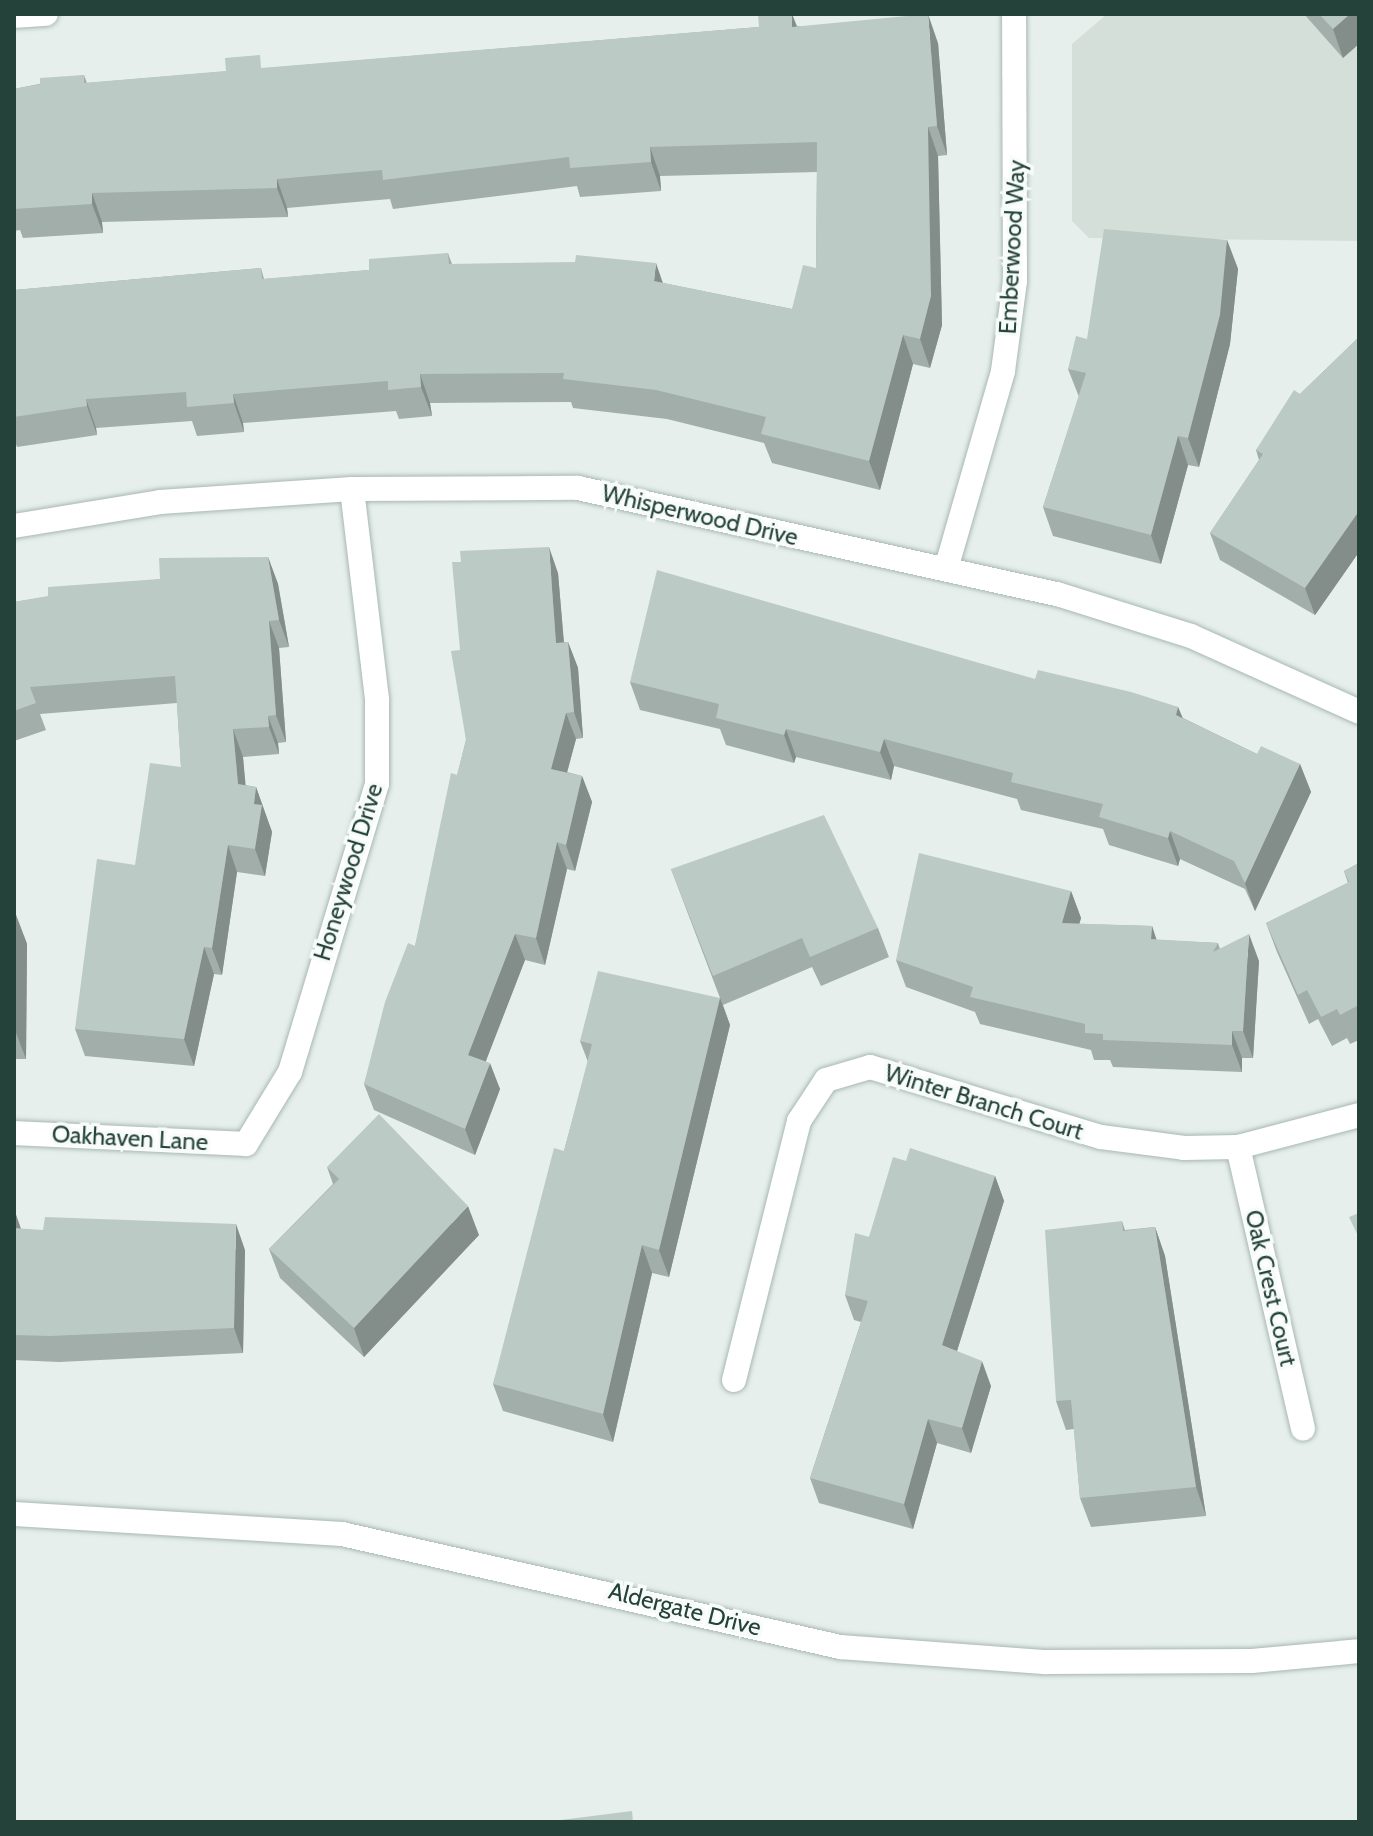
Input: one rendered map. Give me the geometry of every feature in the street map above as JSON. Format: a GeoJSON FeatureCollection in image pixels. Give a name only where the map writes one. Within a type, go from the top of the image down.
{"type":"FeatureCollection","features":[{"type":"Feature","properties":{"kind":"street"},"geometry":{"type":"LineString","coordinates":[[14,16],[46,14]]}},
{"type":"Feature","properties":{"kind":"street","name":"Emberwood Way"},"geometry":{"type":"LineString","coordinates":[[946,569],[1003,371],[1015,281],[1014,14]]}},
{"type":"Feature","properties":{"kind":"street","name":"Whisperwood Drive"},"geometry":{"type":"LineString","coordinates":[[14,526],[160,502],[352,489],[578,488],[946,569],[1191,636],[1359,712]]}},
{"type":"Feature","properties":{"kind":"street","name":"Honeywood Drive"},"geometry":{"type":"LineString","coordinates":[[246,1144],[290,1072],[377,784],[377,699],[352,489]]}},
{"type":"Feature","properties":{"kind":"street","name":"Winter Branch Court"},"geometry":{"type":"LineString","coordinates":[[734,1380],[799,1121],[826,1080],[870,1067],[1101,1137],[1238,1147],[1359,1115]]}},
{"type":"Feature","properties":{"kind":"street","name":"Oakhaven Lane"},"geometry":{"type":"LineString","coordinates":[[14,1133],[246,1144]]}},
{"type":"Feature","properties":{"kind":"street","name":"Oak Crest Court"},"geometry":{"type":"LineString","coordinates":[[1238,1147],[1303,1429]]}},
{"type":"Feature","properties":{"kind":"street","name":"Aldergate Drive"},"geometry":{"type":"LineString","coordinates":[[14,1514],[342,1534],[840,1647],[1046,1662],[1252,1661],[1359,1651]]}},
{"type":"Feature","properties":{"kind":"shaded area"},"geometry":{"type":"Polygon","coordinates":[[[1107,14],[1359,14],[1359,241],[1089,238],[1072,221],[1072,44],[1107,14]]]}},
{"type":"Feature","properties":{"kind":"building"},"geometry":{"type":"Polygon","coordinates":[[[792,14],[792,27],[928,14],[937,126],[928,127],[931,296],[920,339],[903,335],[869,461],[761,434],[766,417],[656,390],[563,379],[564,373],[420,374],[421,387],[388,390],[388,381],[233,394],[234,403],[187,407],[186,392],[86,399],[87,406],[14,417],[14,290],[261,268],[262,279],[369,270],[369,259],[448,253],[449,264],[575,262],[576,255],[656,263],[654,281],[792,309],[803,265],[816,268],[817,142],[650,147],[651,162],[570,168],[569,157],[383,180],[382,170],[277,179],[277,188],[92,193],[92,204],[14,209],[14,89],[40,84],[40,78],[84,75],[84,83],[226,71],[225,58],[260,55],[261,68],[759,27],[758,15],[792,14]]]}},
{"type":"Feature","properties":{"kind":"building"},"geometry":{"type":"Polygon","coordinates":[[[1319,14],[1350,14],[1333,29],[1319,14]]]}},
{"type":"Feature","properties":{"kind":"building"},"geometry":{"type":"Polygon","coordinates":[[[1104,229],[1227,240],[1220,315],[1188,438],[1178,436],[1151,535],[1043,507],[1086,373],[1068,369],[1076,336],[1087,339],[1104,229]]]}},
{"type":"Feature","properties":{"kind":"building"},"geometry":{"type":"Polygon","coordinates":[[[1359,337],[1359,511],[1305,588],[1210,533],[1263,454],[1256,450],[1294,390],[1300,394],[1359,337]]]}},
{"type":"Feature","properties":{"kind":"building"},"geometry":{"type":"Polygon","coordinates":[[[549,547],[556,643],[568,642],[574,712],[566,713],[551,769],[582,776],[566,845],[557,842],[536,938],[515,934],[468,1055],[490,1063],[465,1129],[364,1084],[385,1002],[408,943],[415,946],[451,773],[457,775],[466,740],[451,651],[460,650],[452,562],[461,562],[460,551],[549,547]]]}},
{"type":"Feature","properties":{"kind":"building"},"geometry":{"type":"Polygon","coordinates":[[[268,557],[279,620],[269,621],[276,715],[268,716],[269,727],[233,729],[238,784],[256,787],[254,804],[262,805],[255,849],[228,845],[212,948],[204,947],[184,1039],[75,1029],[97,859],[135,865],[150,763],[181,767],[175,676],[30,687],[36,703],[14,711],[14,602],[48,596],[48,587],[160,579],[159,558],[268,557]]]}},
{"type":"Feature","properties":{"kind":"building"},"geometry":{"type":"Polygon","coordinates":[[[657,570],[1035,679],[1038,670],[1131,692],[1178,707],[1176,715],[1257,754],[1261,746],[1300,764],[1245,883],[1234,861],[1170,831],[1168,838],[1099,817],[1103,804],[1011,782],[1013,773],[884,739],[880,752],[786,729],[784,735],[716,718],[719,704],[630,682],[657,570]]]}},
{"type":"Feature","properties":{"kind":"building"},"geometry":{"type":"Polygon","coordinates":[[[824,815],[878,928],[810,957],[802,938],[713,976],[671,869],[824,815]]]}},
{"type":"Feature","properties":{"kind":"building"},"geometry":{"type":"Polygon","coordinates":[[[919,853],[1071,891],[1062,923],[1152,926],[1151,939],[1218,943],[1213,952],[1249,934],[1243,1031],[1232,1031],[1232,1045],[1103,1040],[1103,1034],[1085,1033],[1085,1024],[970,997],[973,987],[896,960],[919,853]]]}},
{"type":"Feature","properties":{"kind":"building"},"geometry":{"type":"Polygon","coordinates":[[[1359,863],[1359,1005],[1340,1015],[1337,1009],[1321,1017],[1307,990],[1298,995],[1266,923],[1349,882],[1344,871],[1359,863]]]}},
{"type":"Feature","properties":{"kind":"building"},"geometry":{"type":"Polygon","coordinates":[[[16,915],[15,1030],[14,1030],[16,915]]]}},
{"type":"Feature","properties":{"kind":"building"},"geometry":{"type":"Polygon","coordinates":[[[598,971],[720,998],[659,1250],[642,1245],[603,1414],[493,1384],[554,1148],[564,1151],[592,1044],[580,1041],[598,971]]]}},
{"type":"Feature","properties":{"kind":"building"},"geometry":{"type":"Polygon","coordinates":[[[379,1114],[468,1206],[354,1328],[269,1249],[339,1179],[327,1167],[379,1114]]]}},
{"type":"Feature","properties":{"kind":"building"},"geometry":{"type":"Polygon","coordinates":[[[910,1148],[995,1176],[942,1345],[982,1361],[962,1428],[928,1419],[904,1504],[810,1478],[868,1301],[845,1295],[855,1233],[869,1237],[893,1157],[906,1161],[910,1148]]]}},
{"type":"Feature","properties":{"kind":"building"},"geometry":{"type":"Polygon","coordinates":[[[1359,1213],[1359,1238],[1349,1217],[1359,1213]]]}},
{"type":"Feature","properties":{"kind":"building"},"geometry":{"type":"Polygon","coordinates":[[[45,1217],[236,1224],[234,1328],[14,1335],[14,1228],[43,1230],[45,1217]]]}},
{"type":"Feature","properties":{"kind":"building"},"geometry":{"type":"Polygon","coordinates":[[[1122,1221],[1123,1231],[1155,1227],[1196,1487],[1080,1498],[1071,1400],[1056,1401],[1045,1230],[1122,1221]]]}},
{"type":"Feature","properties":{"kind":"building"},"geometry":{"type":"Polygon","coordinates":[[[632,1811],[633,1822],[545,1822],[632,1811]]]}}]}
